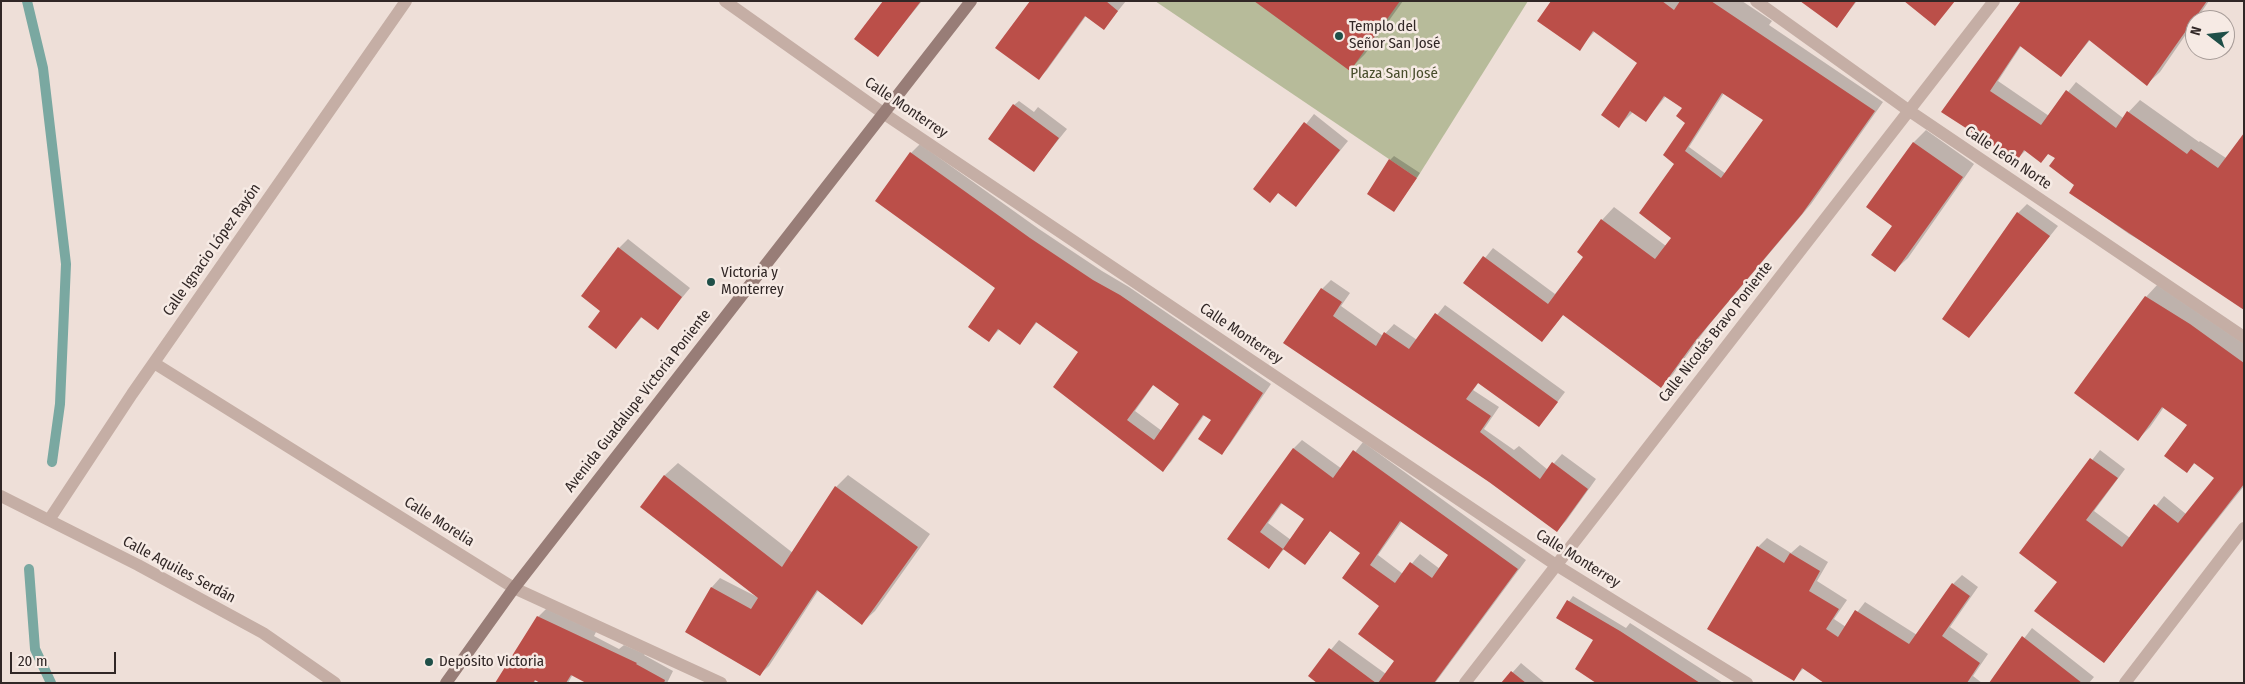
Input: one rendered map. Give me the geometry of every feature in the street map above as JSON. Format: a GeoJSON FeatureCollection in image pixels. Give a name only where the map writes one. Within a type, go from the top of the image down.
{"type":"FeatureCollection","features":[{"type":"Feature","properties":{"kind":"main road","name":"Avenida Guadalupe Victoria Poniente"},"geometry":{"type":"LineString","coordinates":[[446,683],[514,588],[883,112],[972,1]]}},
{"type":"Feature","properties":{"kind":"street","name":"Calle Ignacio López Rayón"},"geometry":{"type":"LineString","coordinates":[[48,520],[132,394],[406,1]]}},
{"type":"Feature","properties":{"kind":"street","name":"Calle Monterrey"},"geometry":{"type":"LineString","coordinates":[[725,1],[883,112],[1556,565],[1747,683]]}},
{"type":"Feature","properties":{"kind":"street","name":"Calle León Norte"},"geometry":{"type":"LineString","coordinates":[[1756,1],[1908,110],[2244,337]]}},
{"type":"Feature","properties":{"kind":"street","name":"Calle Nicolás Bravo Poniente"},"geometry":{"type":"LineString","coordinates":[[1465,683],[1994,1]]}},
{"type":"Feature","properties":{"kind":"street","name":"Calle Morelia"},"geometry":{"type":"LineString","coordinates":[[154,363],[514,588],[721,683]]}},
{"type":"Feature","properties":{"kind":"street","name":"Calle Aquiles Serdán"},"geometry":{"type":"LineString","coordinates":[[1,496],[263,633],[335,683]]}},
{"type":"Feature","properties":{"kind":"street"},"geometry":{"type":"LineString","coordinates":[[2126,683],[2244,528]]}},
{"type":"Feature","properties":{"kind":"green space","name":"Plaza San José"},"geometry":{"type":"Polygon","coordinates":[[[1155,1],[1528,1],[1417,178],[1155,1]]]}},
{"type":"Feature","properties":{"kind":"building"},"geometry":{"type":"Polygon","coordinates":[[[883,1],[921,1],[878,57],[854,39],[883,1]]]}},
{"type":"Feature","properties":{"kind":"building"},"geometry":{"type":"Polygon","coordinates":[[[1030,1],[1106,1],[1118,11],[1104,30],[1085,16],[1039,80],[995,48],[1030,1]]]}},
{"type":"Feature","properties":{"kind":"building","name":"Templo del Señor San José"},"geometry":{"type":"Polygon","coordinates":[[[1254,1],[1400,1],[1350,71],[1254,1]]]}},
{"type":"Feature","properties":{"kind":"building"},"geometry":{"type":"Polygon","coordinates":[[[1551,1],[1662,1],[1674,10],[1680,1],[1711,1],[1875,111],[1802,214],[1696,340],[1661,388],[1563,315],[1542,342],[1463,283],[1483,256],[1548,304],[1583,257],[1577,252],[1601,219],[1655,259],[1671,238],[1639,213],[1674,164],[1663,155],[1685,123],[1676,116],[1682,108],[1664,96],[1646,122],[1630,111],[1619,128],[1601,115],[1637,63],[1593,31],[1580,51],[1537,21],[1551,1]],[[1722,93],[1685,151],[1721,178],[1763,120],[1722,93]]]}},
{"type":"Feature","properties":{"kind":"building"},"geometry":{"type":"Polygon","coordinates":[[[1800,1],[1856,1],[1837,28],[1800,1]]]}},
{"type":"Feature","properties":{"kind":"building"},"geometry":{"type":"Polygon","coordinates":[[[1904,1],[1955,1],[1935,26],[1904,1]]]}},
{"type":"Feature","properties":{"kind":"building"},"geometry":{"type":"Polygon","coordinates":[[[2021,1],[2207,1],[2201,10],[2185,10],[2185,32],[2147,86],[2089,40],[2061,77],[2020,46],[1990,91],[2041,125],[2066,90],[2116,128],[2127,111],[2187,154],[2191,149],[2218,168],[2244,133],[2244,310],[2069,193],[2074,185],[2049,166],[2055,158],[2048,154],[2041,163],[2024,150],[2017,161],[1941,112],[2021,1]]]}},
{"type":"Feature","properties":{"kind":"building"},"geometry":{"type":"Polygon","coordinates":[[[1013,104],[1059,138],[1034,172],[988,139],[1013,104]]]}},
{"type":"Feature","properties":{"kind":"building"},"geometry":{"type":"Polygon","coordinates":[[[1304,122],[1340,150],[1296,207],[1278,193],[1270,203],[1253,189],[1304,122]]]}},
{"type":"Feature","properties":{"kind":"building"},"geometry":{"type":"Polygon","coordinates":[[[1913,142],[1963,177],[1895,272],[1871,255],[1892,226],[1866,207],[1913,142]]]}},
{"type":"Feature","properties":{"kind":"building"},"geometry":{"type":"Polygon","coordinates":[[[910,152],[1030,238],[1093,280],[1120,295],[1263,393],[1222,455],[1198,439],[1211,420],[1203,415],[1163,472],[1053,387],[1078,352],[1036,322],[1020,345],[998,329],[989,342],[968,327],[995,288],[875,201],[910,152]],[[1153,385],[1127,420],[1154,440],[1179,404],[1153,385]]]}},
{"type":"Feature","properties":{"kind":"building"},"geometry":{"type":"Polygon","coordinates":[[[1389,159],[1417,178],[1394,212],[1367,194],[1389,159]]]}},
{"type":"Feature","properties":{"kind":"building"},"geometry":{"type":"Polygon","coordinates":[[[2017,212],[2050,236],[1969,338],[1942,319],[2017,212]]]}},
{"type":"Feature","properties":{"kind":"building"},"geometry":{"type":"Polygon","coordinates":[[[618,247],[682,297],[658,330],[641,317],[616,349],[588,327],[600,311],[581,296],[618,247]]]}},
{"type":"Feature","properties":{"kind":"building"},"geometry":{"type":"Polygon","coordinates":[[[1321,288],[1342,302],[1333,316],[1376,346],[1384,332],[1409,349],[1435,313],[1558,402],[1539,427],[1478,383],[1466,399],[1491,416],[1480,432],[1540,479],[1552,462],[1588,489],[1557,532],[1489,482],[1283,343],[1321,288]]]}},
{"type":"Feature","properties":{"kind":"building"},"geometry":{"type":"Polygon","coordinates":[[[2145,296],[2190,324],[2244,363],[2244,484],[2104,663],[2034,611],[2057,582],[2019,553],[2090,458],[2118,478],[2086,520],[2122,547],[2154,504],[2178,523],[2214,478],[2194,463],[2187,473],[2164,456],[2187,425],[2162,407],[2138,441],[2074,393],[2145,296]]]}},
{"type":"Feature","properties":{"kind":"building"},"geometry":{"type":"Polygon","coordinates":[[[1293,448],[1333,478],[1353,450],[1518,569],[1434,683],[1378,683],[1394,661],[1358,634],[1379,606],[1342,578],[1360,553],[1330,531],[1305,565],[1283,549],[1269,569],[1227,539],[1293,448]],[[1281,503],[1260,532],[1283,549],[1304,519],[1281,503]],[[1400,521],[1370,565],[1395,583],[1410,562],[1432,578],[1448,555],[1400,521]]]}},
{"type":"Feature","properties":{"kind":"building"},"geometry":{"type":"Polygon","coordinates":[[[664,475],[782,567],[835,486],[918,547],[862,625],[817,590],[760,676],[685,632],[711,587],[751,609],[758,598],[640,507],[664,475]]]}},
{"type":"Feature","properties":{"kind":"building"},"geometry":{"type":"Polygon","coordinates":[[[1757,546],[1784,563],[1790,553],[1820,571],[1809,591],[1839,609],[1826,629],[1838,637],[1855,610],[1909,644],[1952,583],[1970,596],[1942,636],[1980,663],[1967,683],[1824,683],[1802,668],[1794,681],[1707,629],[1757,546]]]}},
{"type":"Feature","properties":{"kind":"building"},"geometry":{"type":"Polygon","coordinates":[[[1567,600],[1620,631],[1700,683],[1596,683],[1575,669],[1593,640],[1556,618],[1567,600]]]}},
{"type":"Feature","properties":{"kind":"building"},"geometry":{"type":"Polygon","coordinates":[[[537,616],[637,663],[665,680],[664,683],[586,683],[571,675],[566,683],[540,683],[535,680],[533,683],[495,683],[537,616]]]}},
{"type":"Feature","properties":{"kind":"building"},"geometry":{"type":"Polygon","coordinates":[[[2022,636],[2082,683],[1989,683],[2022,636]]]}},
{"type":"Feature","properties":{"kind":"building"},"geometry":{"type":"Polygon","coordinates":[[[1329,648],[1376,683],[1317,683],[1308,676],[1329,648]]]}},
{"type":"Feature","properties":{"kind":"building"},"geometry":{"type":"Polygon","coordinates":[[[1511,671],[1526,683],[1501,683],[1511,671]]]}},
{"type":"Feature","properties":{"kind":"waterway"},"geometry":{"type":"LineString","coordinates":[[27,1],[43,68],[66,264],[60,404],[52,462]]}},
{"type":"Feature","properties":{"kind":"waterway"},"geometry":{"type":"LineString","coordinates":[[29,569],[35,649],[51,683]]}},
{"type":"Feature","properties":{"kind":"place","name":"Templo del Señor San José"},"geometry":{"type":"Point","coordinates":[1339,36]}},
{"type":"Feature","properties":{"kind":"place","name":"Victoria y Monterrey"},"geometry":{"type":"Point","coordinates":[711,282]}},
{"type":"Feature","properties":{"kind":"place","name":"Depósito Victoria"},"geometry":{"type":"Point","coordinates":[429,662]}}]}
